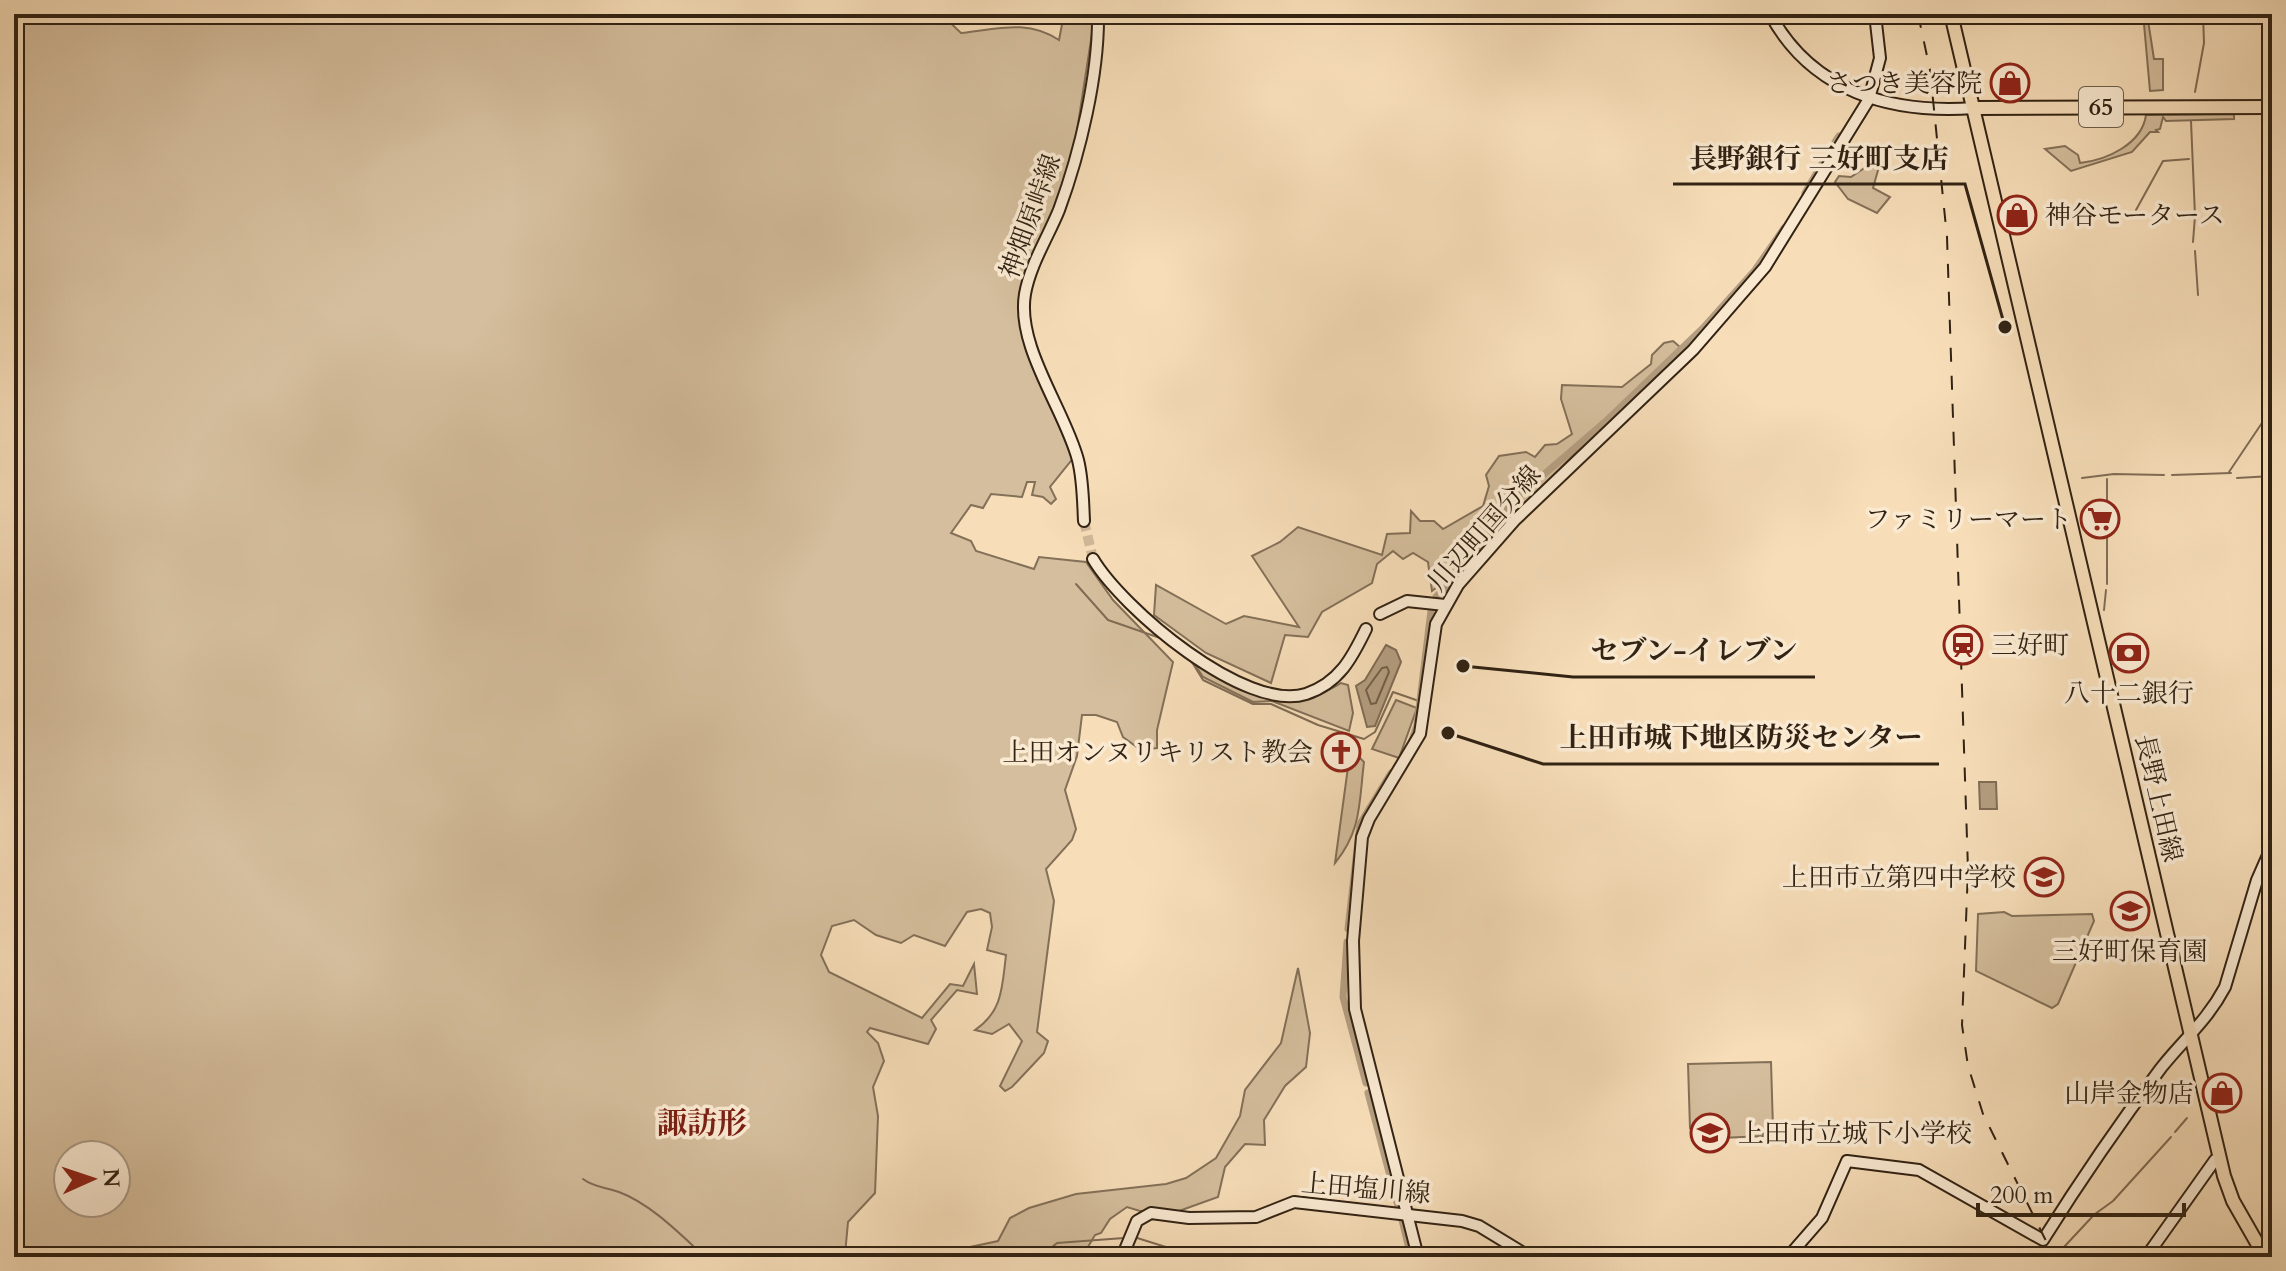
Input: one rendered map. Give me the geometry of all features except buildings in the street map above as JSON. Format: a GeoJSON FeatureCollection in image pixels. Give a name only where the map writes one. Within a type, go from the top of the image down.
{"type":"FeatureCollection","features":[{"type":"Feature","properties":{"kind":"main road","name":"長野上田線"},"geometry":{"type":"LineString","coordinates":[[1951,14],[2228,1188],[2265,1257]]}},
{"type":"Feature","properties":{"kind":"main road","name":"65"},"geometry":{"type":"LineString","coordinates":[[1974,108],[2272,107]]}},
{"type":"Feature","properties":{"kind":"street","name":"神畑原峠線"},"geometry":{"type":"LineString","coordinates":[[1084,521],[1078,460],[1032,346],[1024,315],[1030,279],[1059,209],[1077,150],[1091,82],[1098,14]]}},
{"type":"Feature","properties":{"kind":"street"},"geometry":{"type":"LineString","coordinates":[[1770,14],[1798,54],[1819,73],[1869,99],[1917,109],[1974,108]]}},
{"type":"Feature","properties":{"kind":"street","name":"川辺町国分線"},"geometry":{"type":"LineString","coordinates":[[1418,1257],[1355,1009],[1353,941],[1365,826],[1420,734],[1434,632],[1445,605],[1472,569],[1547,486],[1693,350],[1749,287],[1783,239],[1869,99],[1880,58],[1875,14]]}},
{"type":"Feature","properties":{"kind":"street"},"geometry":{"type":"LineString","coordinates":[[1093,559],[1111,583],[1195,655],[1229,678],[1267,693],[1293,696],[1325,685],[1347,664],[1366,629]]}},
{"type":"Feature","properties":{"kind":"street"},"geometry":{"type":"LineString","coordinates":[[1380,614],[1407,601],[1445,605]]}},
{"type":"Feature","properties":{"kind":"street"},"geometry":{"type":"LineString","coordinates":[[1788,1257],[1822,1218],[1847,1161],[1902,1165],[1919,1170],[2043,1240],[2093,1161],[2176,1049],[2208,1019],[2225,987],[2262,867],[2272,846]]}},
{"type":"Feature","properties":{"kind":"street"},"geometry":{"type":"LineString","coordinates":[[2146,1257],[2215,1160]]}},
{"type":"Feature","properties":{"kind":"street","name":"上田塩川線"},"geometry":{"type":"LineString","coordinates":[[1122,1257],[1137,1221],[1151,1213],[1189,1218],[1256,1217],[1294,1202],[1434,1216],[1479,1226],[1530,1257]]}},
{"type":"Feature","properties":{"kind":"shaded area"},"geometry":{"type":"Polygon","coordinates":[[[14,14],[941,14],[961,33],[1024,28],[1035,29],[1059,40],[1064,14],[1095,14],[1074,150],[1022,312],[1074,457],[1050,487],[1056,499],[1051,504],[1043,497],[1032,495],[1035,482],[1027,482],[1022,497],[991,494],[983,508],[971,505],[951,533],[971,541],[976,551],[1034,569],[1039,557],[1086,562],[1113,600],[1173,662],[1157,730],[1157,748],[1141,750],[1123,737],[1117,722],[1096,715],[1082,715],[1077,756],[1065,790],[1076,829],[1072,840],[1046,869],[1054,901],[1037,1032],[1048,1041],[1044,1053],[1005,1091],[1000,1086],[1022,1041],[1009,1024],[992,1034],[975,1030],[991,1015],[1000,997],[1006,955],[987,950],[992,927],[990,913],[981,909],[967,912],[945,946],[914,935],[901,943],[876,935],[854,920],[832,926],[821,955],[829,972],[922,1018],[950,984],[963,986],[974,964],[977,994],[957,990],[931,1020],[936,1029],[928,1044],[870,1028],[867,1032],[878,1043],[884,1061],[873,1087],[878,1116],[875,1193],[848,1222],[845,1255],[850,1257],[14,1257],[14,14]]]}},
{"type":"Feature","properties":{"kind":"shaded area"},"geometry":{"type":"Polygon","coordinates":[[[2138,14],[2147,14],[2154,59],[2163,59],[2163,90],[2150,91],[2144,24],[2135,20],[2138,14]]]}},
{"type":"Feature","properties":{"kind":"shaded area"},"geometry":{"type":"Polygon","coordinates":[[[2234,114],[2234,119],[2166,121],[2163,117],[2160,129],[2156,130],[2158,132],[2150,132],[2132,152],[2071,171],[2045,149],[2065,146],[2078,155],[2080,163],[2122,149],[2138,134],[2146,115],[2234,114]]]}},
{"type":"Feature","properties":{"kind":"shaded area"},"geometry":{"type":"Polygon","coordinates":[[[1882,156],[1873,188],[1890,197],[1877,213],[1848,199],[1835,182],[1839,176],[1851,177],[1882,156]]]}},
{"type":"Feature","properties":{"kind":"shaded area"},"geometry":{"type":"Polygon","coordinates":[[[1673,341],[1680,347],[1535,494],[1494,544],[1432,591],[1428,562],[1413,553],[1403,559],[1393,551],[1377,564],[1372,583],[1322,612],[1308,637],[1285,635],[1271,683],[1206,653],[1154,615],[1156,585],[1226,624],[1244,616],[1299,627],[1252,556],[1280,542],[1298,527],[1382,555],[1387,534],[1410,533],[1411,511],[1420,521],[1434,521],[1443,529],[1483,506],[1489,486],[1486,475],[1499,456],[1526,452],[1535,457],[1545,445],[1557,444],[1572,434],[1561,399],[1562,385],[1622,387],[1651,364],[1652,355],[1664,343],[1673,341]]]}},
{"type":"Feature","properties":{"kind":"shaded area"},"geometry":{"type":"Polygon","coordinates":[[[1192,660],[1226,682],[1264,696],[1303,698],[1323,693],[1341,683],[1348,685],[1353,713],[1349,731],[1272,701],[1253,702],[1203,677],[1192,660]]]}},
{"type":"Feature","properties":{"kind":"shaded area"},"geometry":{"type":"Polygon","coordinates":[[[1396,700],[1417,708],[1399,758],[1372,749],[1396,700]]]}},
{"type":"Feature","properties":{"kind":"shaded area"},"geometry":{"type":"Polygon","coordinates":[[[1360,758],[1364,762],[1358,815],[1350,839],[1335,863],[1348,767],[1360,758]]]}},
{"type":"Feature","properties":{"kind":"shaded area"},"geometry":{"type":"Polygon","coordinates":[[[2004,912],[2012,916],[2092,914],[2094,921],[2058,1004],[2052,1008],[1976,971],[1978,914],[2004,912]]]}},
{"type":"Feature","properties":{"kind":"shaded area"},"geometry":{"type":"Polygon","coordinates":[[[1298,968],[1310,1033],[1306,1067],[1285,1086],[1264,1120],[1265,1145],[1245,1144],[1225,1167],[1218,1197],[1179,1211],[1140,1211],[1127,1207],[1110,1219],[1101,1233],[1095,1235],[1082,1257],[923,1257],[998,1241],[1010,1218],[1029,1208],[1076,1194],[1166,1184],[1186,1178],[1216,1158],[1240,1116],[1245,1090],[1281,1043],[1298,968]]]}},
{"type":"Feature","properties":{"kind":"shaded area"},"geometry":{"type":"Polygon","coordinates":[[[1771,1062],[1773,1129],[1763,1130],[1763,1136],[1700,1139],[1690,1128],[1688,1064],[1771,1062]]]}},
{"type":"Feature","properties":{"kind":"water"},"geometry":{"type":"Polygon","coordinates":[[[1386,645],[1396,650],[1401,662],[1375,726],[1367,727],[1356,686],[1365,680],[1386,645]]]}},
{"type":"Feature","properties":{"kind":"water"},"geometry":{"type":"Polygon","coordinates":[[[1979,782],[1996,782],[1997,809],[1980,809],[1979,782]]]}},
{"type":"Feature","properties":{"kind":"waterway"},"geometry":{"type":"LineString","coordinates":[[2195,92],[2204,43],[2203,14]]}},
{"type":"Feature","properties":{"kind":"waterway"},"geometry":{"type":"LineString","coordinates":[[2191,121],[2195,216],[2193,242]]}},
{"type":"Feature","properties":{"kind":"waterway"},"geometry":{"type":"LineString","coordinates":[[1831,148],[1839,136]]}},
{"type":"Feature","properties":{"kind":"waterway"},"geometry":{"type":"LineString","coordinates":[[2136,210],[2163,161],[2189,159]]}},
{"type":"Feature","properties":{"kind":"waterway"},"geometry":{"type":"LineString","coordinates":[[1805,193],[1823,162]]}},
{"type":"Feature","properties":{"kind":"waterway"},"geometry":{"type":"LineString","coordinates":[[1436,597],[1476,556],[1513,501],[1605,422],[1703,328],[1755,270],[1784,228]]}},
{"type":"Feature","properties":{"kind":"waterway"},"geometry":{"type":"LineString","coordinates":[[2195,251],[2198,295]]}},
{"type":"Feature","properties":{"kind":"waterway"},"geometry":{"type":"LineString","coordinates":[[2229,472],[2272,408]]}},
{"type":"Feature","properties":{"kind":"waterway"},"geometry":{"type":"LineString","coordinates":[[2172,475],[2231,473]]}},
{"type":"Feature","properties":{"kind":"waterway"},"geometry":{"type":"LineString","coordinates":[[2082,478],[2114,474],[2164,475]]}},
{"type":"Feature","properties":{"kind":"waterway"},"geometry":{"type":"LineString","coordinates":[[2237,478],[2272,476]]}},
{"type":"Feature","properties":{"kind":"waterway"},"geometry":{"type":"LineString","coordinates":[[2107,479],[2107,584]]}},
{"type":"Feature","properties":{"kind":"waterway"},"geometry":{"type":"LineString","coordinates":[[1076,584],[1108,620],[1163,639]]}},
{"type":"Feature","properties":{"kind":"waterway"},"geometry":{"type":"LineString","coordinates":[[2104,610],[2106,590]]}},
{"type":"Feature","properties":{"kind":"waterway"},"geometry":{"type":"LineString","coordinates":[[1411,743],[1417,725],[1431,611]]}},
{"type":"Feature","properties":{"kind":"waterway"},"geometry":{"type":"LineString","coordinates":[[1190,659],[1203,680],[1253,704],[1271,704],[1318,725],[1364,739],[1375,732],[1393,692],[1419,701]]}},
{"type":"Feature","properties":{"kind":"waterway"},"geometry":{"type":"LineString","coordinates":[[1348,929],[1360,824],[1391,773]]}},
{"type":"Feature","properties":{"kind":"waterway"},"geometry":{"type":"LineString","coordinates":[[1347,942],[1343,997],[1366,1083]]}},
{"type":"Feature","properties":{"kind":"waterway"},"geometry":{"type":"LineString","coordinates":[[1368,1093],[1398,1206]]}},
{"type":"Feature","properties":{"kind":"waterway"},"geometry":{"type":"LineString","coordinates":[[2175,1132],[2187,1118]]}},
{"type":"Feature","properties":{"kind":"waterway"},"geometry":{"type":"LineString","coordinates":[[2095,1214],[2113,1201],[2171,1137]]}},
{"type":"Feature","properties":{"kind":"waterway"},"geometry":{"type":"LineString","coordinates":[[583,1179],[642,1204],[665,1220],[705,1257]]}},
{"type":"Feature","properties":{"kind":"waterway"},"geometry":{"type":"LineString","coordinates":[[2064,1247],[2092,1217]]}},
{"type":"Feature","properties":{"kind":"waterway"},"geometry":{"type":"LineString","coordinates":[[1402,1220],[1411,1257]]}},
{"type":"Feature","properties":{"kind":"waterway"},"geometry":{"type":"LineString","coordinates":[[1134,1237],[1185,1253],[1233,1249],[1249,1257]]}},
{"type":"Feature","properties":{"kind":"waterway"},"geometry":{"type":"LineString","coordinates":[[1040,1257],[1057,1243],[1124,1238]]}},
{"type":"Feature","properties":{"kind":"waterway"},"geometry":{"type":"LineString","coordinates":[[2055,1252],[2059,1251]]}},
{"type":"Feature","properties":{"kind":"tunnel"},"geometry":{"type":"LineString","coordinates":[[1084,521],[1093,559]]}},
{"type":"Feature","properties":{"kind":"railway"},"geometry":{"type":"LineString","coordinates":[[1918,14],[1930,70],[1947,237],[1968,869],[1962,1025],[1968,1066],[1983,1114],[2054,1257]]}},
{"type":"Feature","properties":{"kind":"place","name":"さつき美容院"},"geometry":{"type":"Point","coordinates":[2010,83]}},
{"type":"Feature","properties":{"kind":"place","name":"神谷モータース"},"geometry":{"type":"Point","coordinates":[2017,215]}},
{"type":"Feature","properties":{"kind":"place","name":"長野銀行 三好町支店"},"geometry":{"type":"Point","coordinates":[2005,327]}},
{"type":"Feature","properties":{"kind":"place","name":"ファミリーマート"},"geometry":{"type":"Point","coordinates":[2100,519]}},
{"type":"Feature","properties":{"kind":"place","name":"三好町"},"geometry":{"type":"Point","coordinates":[1963,645]}},
{"type":"Feature","properties":{"kind":"place","name":"八十二銀行"},"geometry":{"type":"Point","coordinates":[2129,653]}},
{"type":"Feature","properties":{"kind":"place","name":"セブン-イレブン"},"geometry":{"type":"Point","coordinates":[1463,666]}},
{"type":"Feature","properties":{"kind":"place","name":"上田市城下地区防災センター"},"geometry":{"type":"Point","coordinates":[1448,733]}},
{"type":"Feature","properties":{"kind":"place","name":"上田オンヌリキリスト教会"},"geometry":{"type":"Point","coordinates":[1341,752]}},
{"type":"Feature","properties":{"kind":"place","name":"上田市立第四中学校"},"geometry":{"type":"Point","coordinates":[2044,877]}},
{"type":"Feature","properties":{"kind":"place","name":"三好町保育園"},"geometry":{"type":"Point","coordinates":[2130,911]}},
{"type":"Feature","properties":{"kind":"place","name":"山岸金物店"},"geometry":{"type":"Point","coordinates":[2222,1093]}},
{"type":"Feature","properties":{"kind":"place","name":"上田市立城下小学校"},"geometry":{"type":"Point","coordinates":[1710,1133]}},
{"type":"Feature","properties":{"kind":"district","name":"諏訪形"},"geometry":{"type":"Point","coordinates":[702,1123]}}]}
